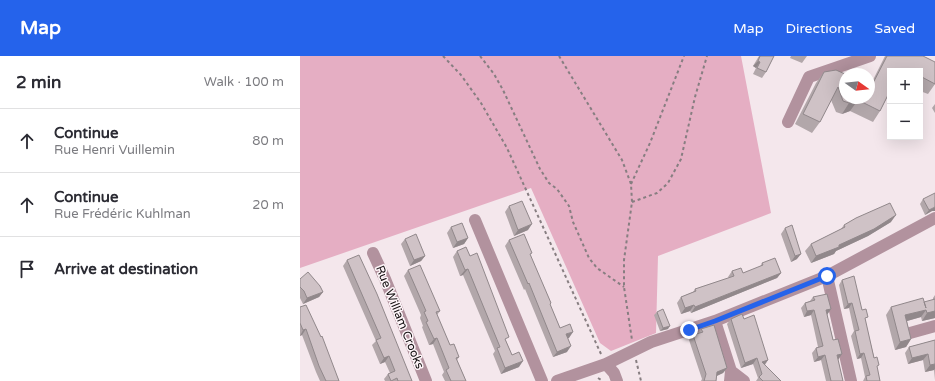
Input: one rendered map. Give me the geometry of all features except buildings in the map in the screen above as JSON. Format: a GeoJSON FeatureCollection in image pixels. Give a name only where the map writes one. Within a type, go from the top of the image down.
{"type":"FeatureCollection","features":[{"type":"Feature","properties":{"kind":"street"},"geometry":{"type":"LineString","coordinates":[[788,122],[810,77],[870,56]]}},
{"type":"Feature","properties":{"kind":"street"},"geometry":{"type":"LineString","coordinates":[[557,381],[606,364],[633,349],[715,321],[827,276],[935,218]]}},
{"type":"Feature","properties":{"kind":"street"},"geometry":{"type":"LineString","coordinates":[[475,220],[542,381]]}},
{"type":"Feature","properties":{"kind":"street","name":"Rue William Crooks"},"geometry":{"type":"LineString","coordinates":[[373,253],[426,381]]}},
{"type":"Feature","properties":{"kind":"street"},"geometry":{"type":"LineString","coordinates":[[827,276],[851,381]]}},
{"type":"Feature","properties":{"kind":"street"},"geometry":{"type":"LineString","coordinates":[[715,321],[730,376],[744,381]]}},
{"type":"Feature","properties":{"kind":"street"},"geometry":{"type":"LineString","coordinates":[[910,333],[935,326]]}},
{"type":"Feature","properties":{"kind":"street"},"geometry":{"type":"LineString","coordinates":[[606,364],[614,373],[617,381]]}},
{"type":"Feature","properties":{"kind":"path"},"geometry":{"type":"LineString","coordinates":[[443,56],[460,75],[481,104],[507,148],[606,364]]}},
{"type":"Feature","properties":{"kind":"path"},"geometry":{"type":"LineString","coordinates":[[480,56],[494,74],[503,90],[540,169],[569,206],[573,222],[590,258],[597,268],[624,287]]}},
{"type":"Feature","properties":{"kind":"path"},"geometry":{"type":"LineString","coordinates":[[559,56],[622,160],[631,184],[632,202],[624,260],[624,287],[633,349],[641,381]]}},
{"type":"Feature","properties":{"kind":"path"},"geometry":{"type":"LineString","coordinates":[[631,184],[650,143],[684,56]]}},
{"type":"Feature","properties":{"kind":"path"},"geometry":{"type":"LineString","coordinates":[[632,202],[657,193],[668,183],[681,159],[694,97],[707,56]]}},
{"type":"Feature","properties":{"kind":"shaded area"},"geometry":{"type":"Polygon","coordinates":[[[300,56],[741,56],[771,213],[658,256],[656,333],[611,351],[600,343],[531,188],[300,268],[300,56]]]}},
{"type":"Feature","properties":{"kind":"route"},"geometry":{"type":"LineString","coordinates":[[689,330],[827,276]]}}]}
